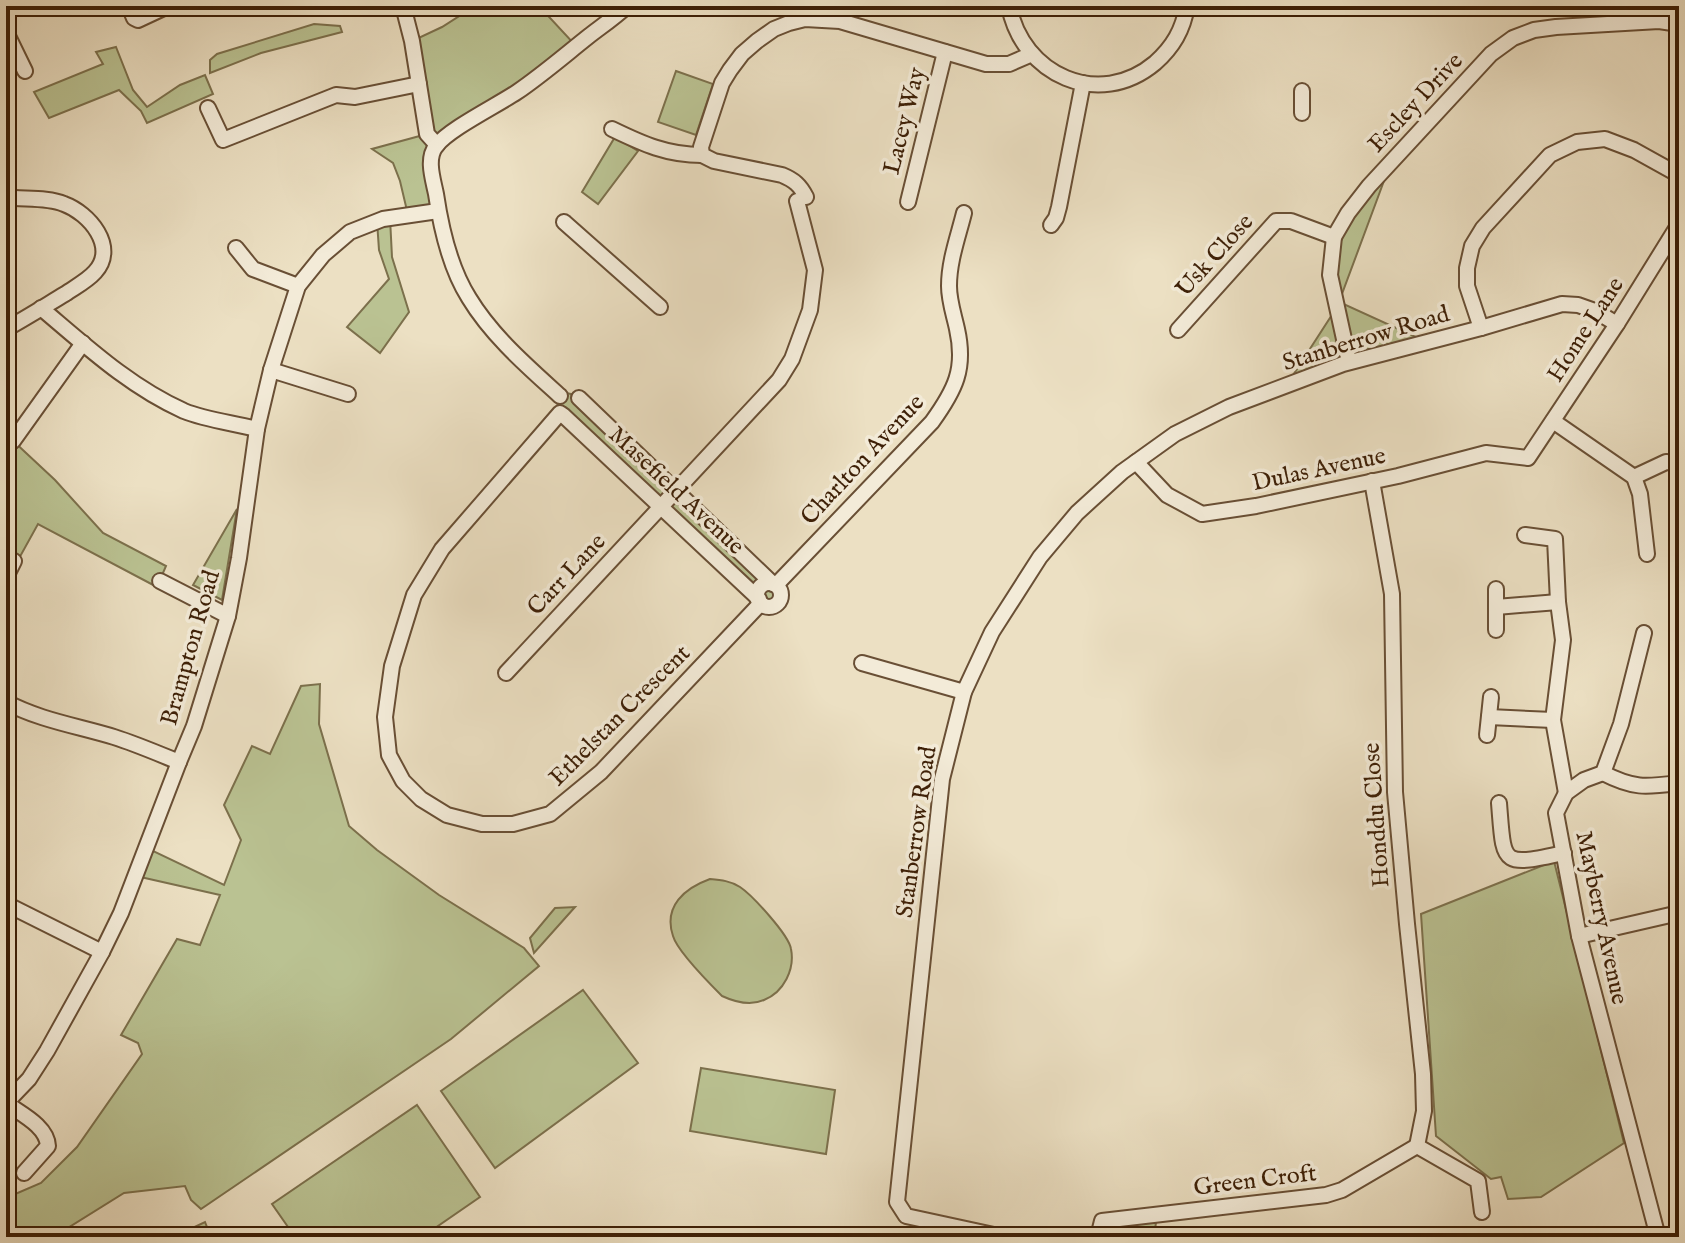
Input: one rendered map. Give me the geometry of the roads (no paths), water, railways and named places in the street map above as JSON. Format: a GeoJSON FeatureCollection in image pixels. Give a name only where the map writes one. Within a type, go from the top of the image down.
{"type":"FeatureCollection","features":[{"type":"Feature","properties":{"kind":"street"},"geometry":{"type":"LineString","coordinates":[[129,6],[138,20],[168,6]]}},
{"type":"Feature","properties":{"kind":"street"},"geometry":{"type":"LineString","coordinates":[[403,6],[427,134],[437,145]]}},
{"type":"Feature","properties":{"kind":"street"},"geometry":{"type":"LineString","coordinates":[[560,396],[504,343],[468,297],[454,266],[438,211],[431,153],[449,135],[557,63],[627,6]]}},
{"type":"Feature","properties":{"kind":"street"},"geometry":{"type":"LineString","coordinates":[[1009,6],[1017,30],[1043,65],[1057,74],[1083,83],[1105,84],[1121,81],[1150,67],[1180,35],[1187,6]]}},
{"type":"Feature","properties":{"kind":"street"},"geometry":{"type":"LineString","coordinates":[[612,129],[652,148],[702,155],[701,147],[722,83],[742,54],[782,26],[805,19],[840,21],[986,64],[1018,61],[1032,54]]}},
{"type":"Feature","properties":{"kind":"street","name":"Escley Drive"},"geometry":{"type":"LineString","coordinates":[[1349,362],[1330,275],[1334,237],[1369,186],[1491,54],[1513,38],[1534,30],[1659,21],[1679,24]]}},
{"type":"Feature","properties":{"kind":"street"},"geometry":{"type":"LineString","coordinates":[[6,32],[25,71]]}},
{"type":"Feature","properties":{"kind":"street","name":"Lacey Way"},"geometry":{"type":"LineString","coordinates":[[908,202],[945,52]]}},
{"type":"Feature","properties":{"kind":"street"},"geometry":{"type":"LineString","coordinates":[[1051,225],[1059,207],[1083,83]]}},
{"type":"Feature","properties":{"kind":"street"},"geometry":{"type":"LineString","coordinates":[[208,108],[223,140],[336,95],[355,97],[419,84]]}},
{"type":"Feature","properties":{"kind":"street"},"geometry":{"type":"LineString","coordinates":[[1302,91],[1302,113]]}},
{"type":"Feature","properties":{"kind":"street"},"geometry":{"type":"LineString","coordinates":[[1481,328],[1467,286],[1472,246],[1483,228],[1550,155],[1577,142],[1605,139],[1634,150],[1679,175]]}},
{"type":"Feature","properties":{"kind":"street","name":"Carr Lane"},"geometry":{"type":"LineString","coordinates":[[506,673],[779,380],[792,359],[810,310],[815,270],[800,186],[782,175],[714,161],[702,155]]}},
{"type":"Feature","properties":{"kind":"street"},"geometry":{"type":"LineString","coordinates":[[6,329],[95,272],[103,255],[98,232],[76,210],[62,202],[15,198]]}},
{"type":"Feature","properties":{"kind":"street","name":"Brampton Road"},"geometry":{"type":"LineString","coordinates":[[6,1103],[29,1079],[47,1051],[102,952],[136,876],[194,726],[228,616],[257,429],[271,370],[298,286],[323,255],[350,232],[383,219],[438,211]]}},
{"type":"Feature","properties":{"kind":"street","name":"Charlton Avenue"},"geometry":{"type":"LineString","coordinates":[[760,601],[758,595],[761,587],[774,584],[932,422],[952,392],[960,367],[961,351],[949,283],[964,213]]}},
{"type":"Feature","properties":{"kind":"street","name":"Usk Close"},"geometry":{"type":"LineString","coordinates":[[1178,330],[1276,221],[1291,221],[1334,237]]}},
{"type":"Feature","properties":{"kind":"street"},"geometry":{"type":"LineString","coordinates":[[564,222],[660,307]]}},
{"type":"Feature","properties":{"kind":"street","name":"Home Lane"},"geometry":{"type":"LineString","coordinates":[[1528,458],[1679,224]]}},
{"type":"Feature","properties":{"kind":"street"},"geometry":{"type":"LineString","coordinates":[[236,248],[253,269],[298,286]]}},
{"type":"Feature","properties":{"kind":"street","name":"Stanberrow Road"},"geometry":{"type":"LineString","coordinates":[[995,1236],[906,1216],[897,1202],[942,779],[964,692],[992,632],[1040,557],[1077,513],[1122,472],[1175,434],[1229,407],[1349,362],[1562,304],[1595,311],[1617,324]]}},
{"type":"Feature","properties":{"kind":"street"},"geometry":{"type":"LineString","coordinates":[[41,308],[126,378],[166,401],[187,412],[257,429]]}},
{"type":"Feature","properties":{"kind":"street"},"geometry":{"type":"LineString","coordinates":[[13,441],[83,343]]}},
{"type":"Feature","properties":{"kind":"street"},"geometry":{"type":"LineString","coordinates":[[271,370],[348,394]]}},
{"type":"Feature","properties":{"kind":"street"},"geometry":{"type":"LineString","coordinates":[[570,393],[579,398],[578,412],[570,416],[562,414],[557,406],[560,396],[570,393]]}},
{"type":"Feature","properties":{"kind":"street","name":"Masefield Avenue"},"geometry":{"type":"LineString","coordinates":[[579,398],[774,584]]}},
{"type":"Feature","properties":{"kind":"street","name":"Masefield Avenue"},"geometry":{"type":"LineString","coordinates":[[562,414],[760,601]]}},
{"type":"Feature","properties":{"kind":"street","name":"Ethelstan Crescent"},"geometry":{"type":"LineString","coordinates":[[562,414],[442,549],[414,595],[392,666],[385,717],[389,755],[403,781],[421,799],[447,815],[482,824],[513,824],[550,814],[601,772],[760,601]]}},
{"type":"Feature","properties":{"kind":"street"},"geometry":{"type":"LineString","coordinates":[[1553,421],[1634,477],[1640,494],[1647,554]]}},
{"type":"Feature","properties":{"kind":"street","name":"Dulas Avenue"},"geometry":{"type":"LineString","coordinates":[[1136,462],[1167,495],[1202,514],[1256,506],[1398,476],[1486,453],[1528,458]]}},
{"type":"Feature","properties":{"kind":"street"},"geometry":{"type":"LineString","coordinates":[[1634,477],[1666,462],[1679,463]]}},
{"type":"Feature","properties":{"kind":"street","name":"Honddu Close"},"geometry":{"type":"LineString","coordinates":[[1372,481],[1392,594],[1395,792],[1423,1074],[1424,1111],[1417,1146]]}},
{"type":"Feature","properties":{"kind":"street"},"geometry":{"type":"LineString","coordinates":[[1525,535],[1555,539],[1563,640],[1553,720],[1566,793],[1584,780],[1603,773],[1624,784],[1647,787],[1679,783]]}},
{"type":"Feature","properties":{"kind":"street"},"geometry":{"type":"LineString","coordinates":[[6,577],[14,561]]}},
{"type":"Feature","properties":{"kind":"street"},"geometry":{"type":"LineString","coordinates":[[160,581],[228,616]]}},
{"type":"Feature","properties":{"kind":"street"},"geometry":{"type":"LineString","coordinates":[[1496,589],[1496,630]]}},
{"type":"Feature","properties":{"kind":"street"},"geometry":{"type":"LineString","coordinates":[[1496,607],[1558,602]]}},
{"type":"Feature","properties":{"kind":"street"},"geometry":{"type":"LineString","coordinates":[[1603,773],[1621,724],[1644,633]]}},
{"type":"Feature","properties":{"kind":"street"},"geometry":{"type":"LineString","coordinates":[[862,663],[964,692]]}},
{"type":"Feature","properties":{"kind":"street"},"geometry":{"type":"LineString","coordinates":[[1487,735],[1491,697]]}},
{"type":"Feature","properties":{"kind":"street"},"geometry":{"type":"LineString","coordinates":[[6,702],[179,762]]}},
{"type":"Feature","properties":{"kind":"street"},"geometry":{"type":"LineString","coordinates":[[1489,717],[1553,720]]}},
{"type":"Feature","properties":{"kind":"street","name":"Mayberry Avenue"},"geometry":{"type":"LineString","coordinates":[[1566,793],[1556,813],[1579,936],[1658,1237]]}},
{"type":"Feature","properties":{"kind":"street"},"geometry":{"type":"LineString","coordinates":[[1499,803],[1503,848],[1508,856],[1516,861],[1527,861],[1564,853]]}},
{"type":"Feature","properties":{"kind":"street"},"geometry":{"type":"LineString","coordinates":[[6,904],[102,952]]}},
{"type":"Feature","properties":{"kind":"street"},"geometry":{"type":"LineString","coordinates":[[1579,936],[1679,913]]}},
{"type":"Feature","properties":{"kind":"street"},"geometry":{"type":"LineString","coordinates":[[6,1103],[44,1132],[48,1139],[48,1146],[24,1173]]}},
{"type":"Feature","properties":{"kind":"street"},"geometry":{"type":"LineString","coordinates":[[1417,1146],[1478,1181],[1482,1212]]}},
{"type":"Feature","properties":{"kind":"street","name":"Green Croft"},"geometry":{"type":"LineString","coordinates":[[1098,1237],[1102,1221],[1326,1195],[1342,1190],[1417,1146]]}}]}
